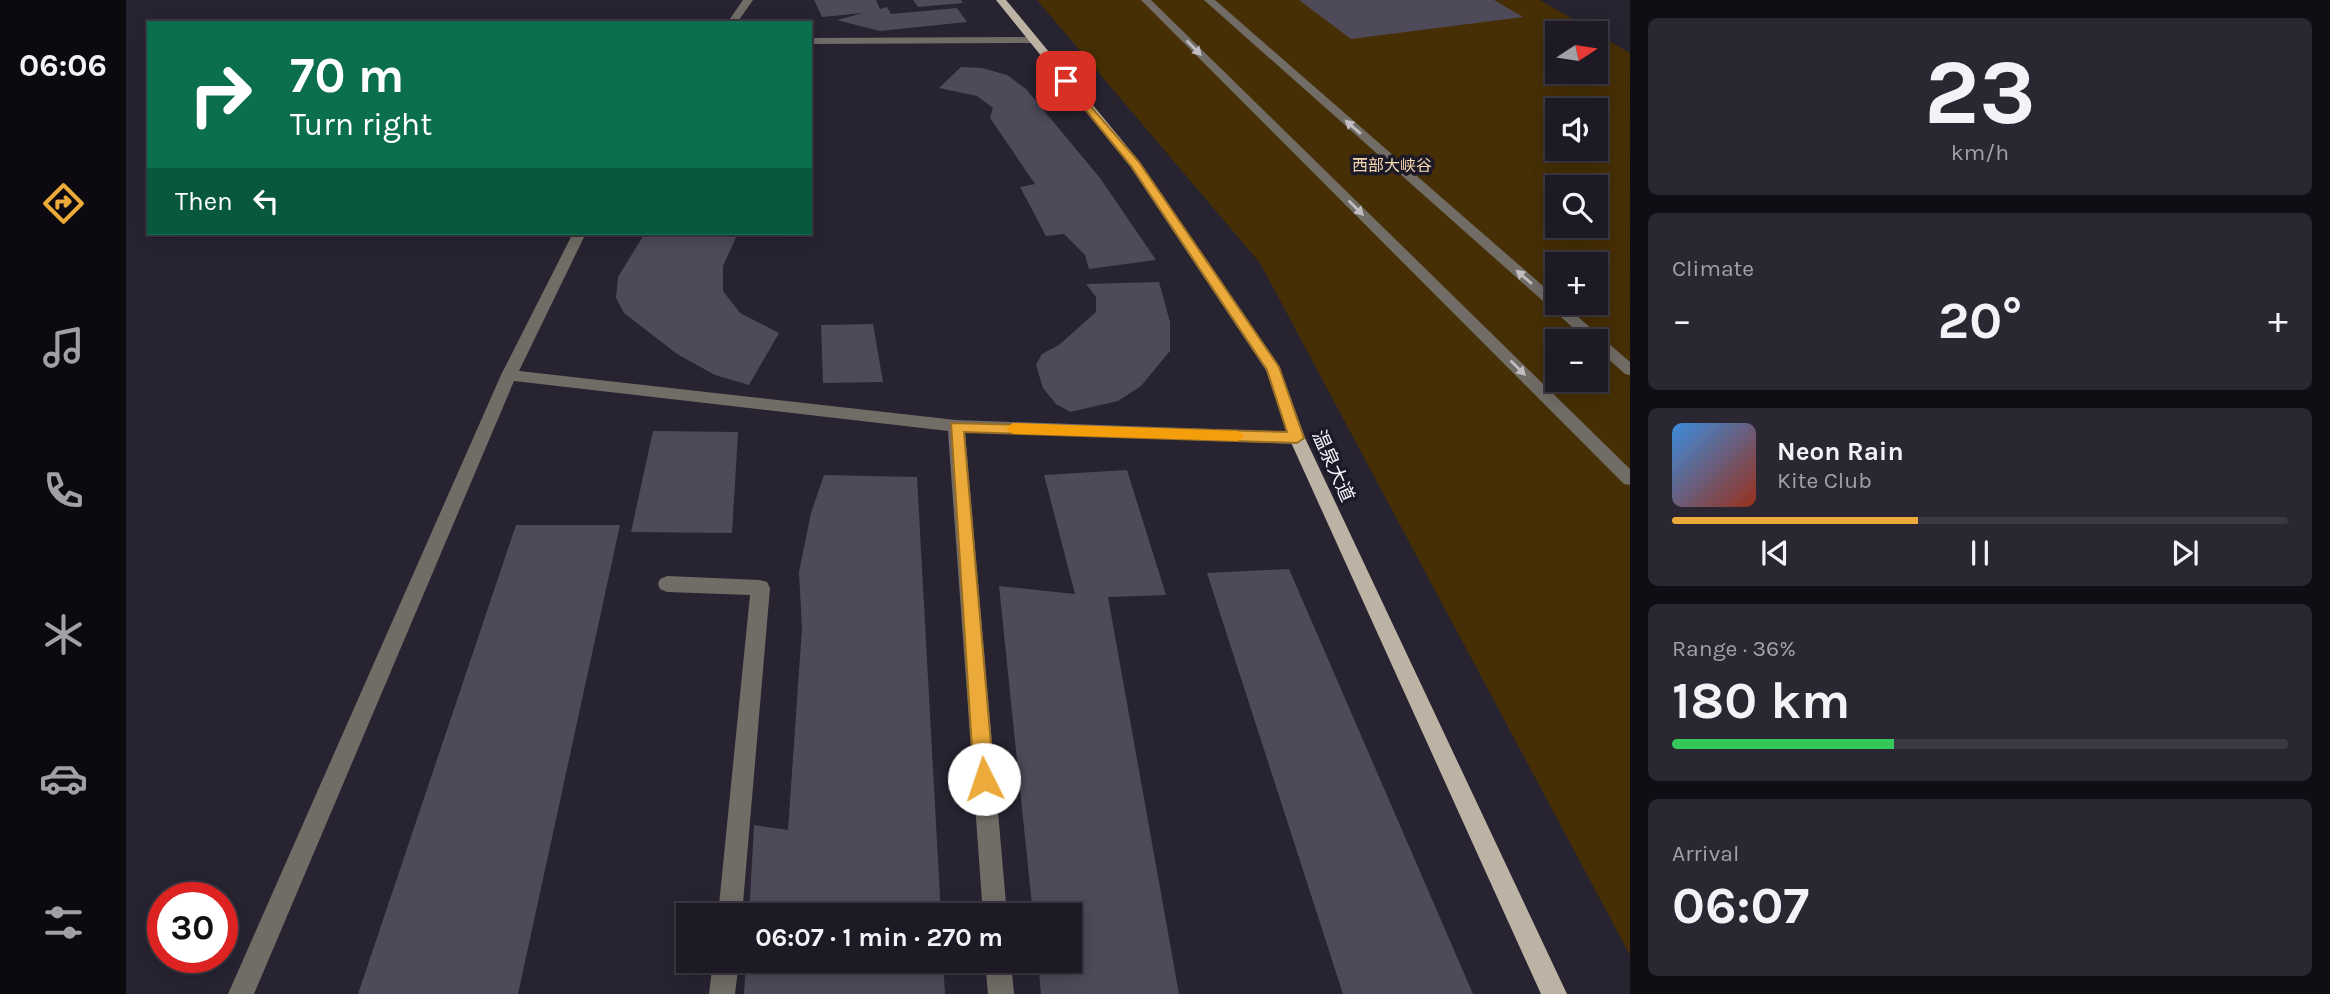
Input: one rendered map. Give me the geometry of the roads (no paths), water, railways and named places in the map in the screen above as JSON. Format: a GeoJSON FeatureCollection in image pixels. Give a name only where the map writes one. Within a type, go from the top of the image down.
{"type":"FeatureCollection","features":[{"type":"Feature","properties":{"kind":"main road","name":"温泉大道"},"geometry":{"type":"LineString","coordinates":[[1001,0],[1135,164],[1274,370],[1297,438],[1554,994]]}},
{"type":"Feature","properties":{"kind":"street"},"geometry":{"type":"LineString","coordinates":[[733,21],[748,0]]}},
{"type":"Feature","properties":{"kind":"street"},"geometry":{"type":"LineString","coordinates":[[1146,0],[1630,478]]}},
{"type":"Feature","properties":{"kind":"street"},"geometry":{"type":"LineString","coordinates":[[1209,0],[1630,370]]}},
{"type":"Feature","properties":{"kind":"street"},"geometry":{"type":"LineString","coordinates":[[812,41],[1032,40]]}},
{"type":"Feature","properties":{"kind":"street"},"geometry":{"type":"LineString","coordinates":[[241,994],[509,374],[578,235]]}},
{"type":"Feature","properties":{"kind":"street"},"geometry":{"type":"LineString","coordinates":[[509,374],[956,426],[1297,438]]}},
{"type":"Feature","properties":{"kind":"street"},"geometry":{"type":"LineString","coordinates":[[956,426],[994,903]]}},
{"type":"Feature","properties":{"kind":"street"},"geometry":{"type":"LineString","coordinates":[[667,584],[761,588],[731,903]]}},
{"type":"Feature","properties":{"kind":"street"},"geometry":{"type":"LineString","coordinates":[[722,994],[725,973]]}},
{"type":"Feature","properties":{"kind":"street"},"geometry":{"type":"LineString","coordinates":[[999,973],[1001,994]]}},
{"type":"Feature","properties":{"kind":"park label","name":"西部大峡谷"},"geometry":{"type":"Point","coordinates":[1392,165]}}]}
